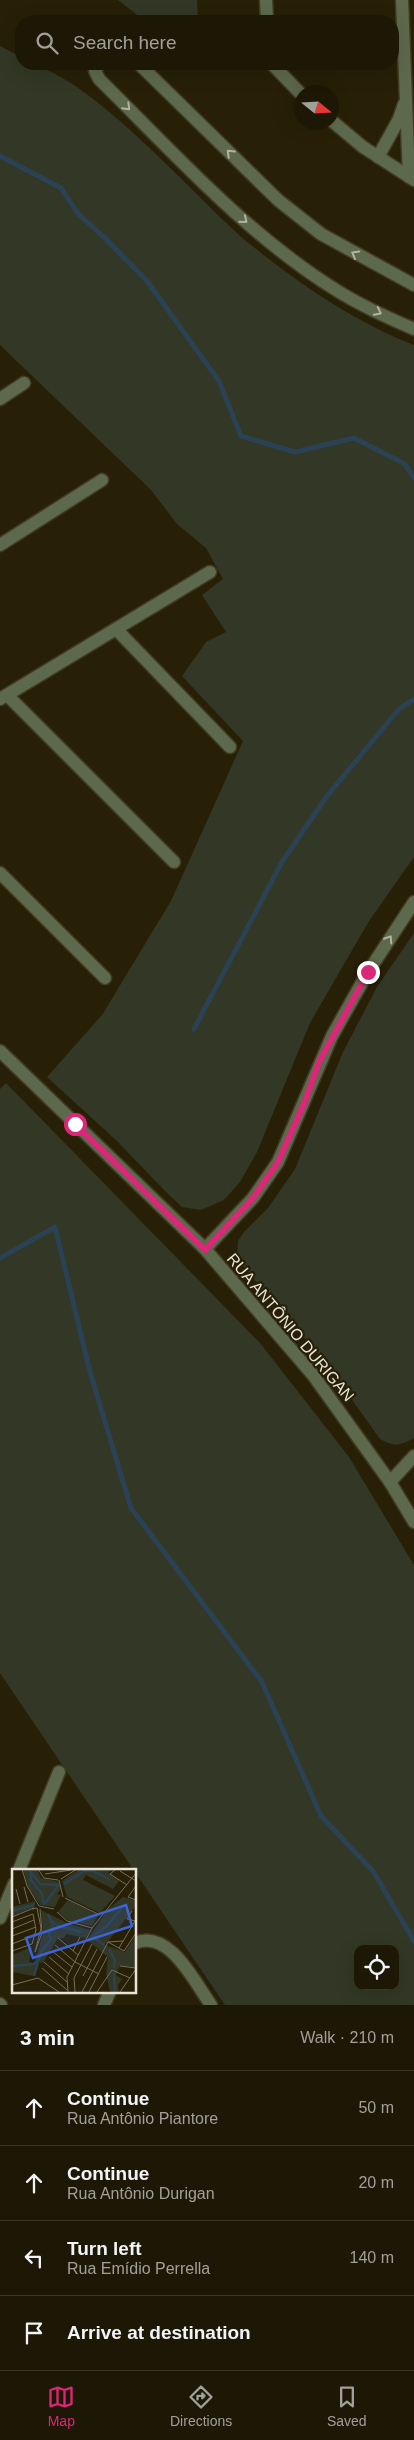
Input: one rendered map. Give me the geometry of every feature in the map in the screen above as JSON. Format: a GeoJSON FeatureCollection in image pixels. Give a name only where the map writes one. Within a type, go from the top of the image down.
{"type":"FeatureCollection","features":[{"type":"Feature","properties":{"kind":"street"},"geometry":{"type":"LineString","coordinates":[[266,0],[267,15]]}},
{"type":"Feature","properties":{"kind":"street"},"geometry":{"type":"LineString","coordinates":[[402,0],[412,179]]}},
{"type":"Feature","properties":{"kind":"street"},"geometry":{"type":"LineString","coordinates":[[96,70],[99,79],[236,213],[293,261],[337,291],[414,329]]}},
{"type":"Feature","properties":{"kind":"street"},"geometry":{"type":"LineString","coordinates":[[145,70],[278,200],[320,234],[414,285]]}},
{"type":"Feature","properties":{"kind":"street"},"geometry":{"type":"LineString","coordinates":[[278,70],[294,87]]}},
{"type":"Feature","properties":{"kind":"street"},"geometry":{"type":"LineString","coordinates":[[378,157],[399,119],[407,94]]}},
{"type":"Feature","properties":{"kind":"street"},"geometry":{"type":"LineString","coordinates":[[339,126],[378,157],[412,179]]}},
{"type":"Feature","properties":{"kind":"street"},"geometry":{"type":"LineString","coordinates":[[0,399],[24,384]]}},
{"type":"Feature","properties":{"kind":"street"},"geometry":{"type":"LineString","coordinates":[[0,545],[102,480]]}},
{"type":"Feature","properties":{"kind":"street"},"geometry":{"type":"LineString","coordinates":[[174,862],[4,697],[210,572]]}},
{"type":"Feature","properties":{"kind":"street"},"geometry":{"type":"LineString","coordinates":[[116,629],[230,746]]}},
{"type":"Feature","properties":{"kind":"street"},"geometry":{"type":"LineString","coordinates":[[0,873],[105,978]]}},
{"type":"Feature","properties":{"kind":"street"},"geometry":{"type":"LineString","coordinates":[[205,1250],[253,1198],[278,1162],[332,1036],[368,972],[414,902]]}},
{"type":"Feature","properties":{"kind":"street","name":"RUA ANTÔNIO DURIGAN"},"geometry":{"type":"LineString","coordinates":[[0,1051],[205,1250],[313,1375],[390,1482],[414,1522]]}},
{"type":"Feature","properties":{"kind":"street"},"geometry":{"type":"LineString","coordinates":[[390,1482],[414,1456]]}},
{"type":"Feature","properties":{"kind":"street"},"geometry":{"type":"LineString","coordinates":[[19,1869],[59,1772]]}},
{"type":"Feature","properties":{"kind":"street"},"geometry":{"type":"LineString","coordinates":[[0,1918],[12,1889]]}},
{"type":"Feature","properties":{"kind":"street"},"geometry":{"type":"LineString","coordinates":[[136,1943],[151,1941],[175,1953],[211,2005]]}},
{"type":"Feature","properties":{"kind":"street"},"geometry":{"type":"LineString","coordinates":[[104,2005],[110,1992]]}},
{"type":"Feature","properties":{"kind":"green space"},"geometry":{"type":"Polygon","coordinates":[[[118,0],[197,0],[198,15],[137,15],[118,0]]]}},
{"type":"Feature","properties":{"kind":"green space"},"geometry":{"type":"Polygon","coordinates":[[[0,46],[15,54],[15,70],[47,70],[76,86],[107,110],[250,244],[288,273],[328,301],[370,325],[414,345],[414,857],[369,921],[310,1023],[257,1152],[240,1182],[224,1200],[201,1210],[182,1207],[117,1141],[47,1077],[102,1015],[171,901],[243,741],[182,676],[206,642],[226,632],[202,595],[223,579],[206,548],[177,524],[151,490],[0,345],[0,46]]]}},
{"type":"Feature","properties":{"kind":"green space"},"geometry":{"type":"Polygon","coordinates":[[[414,933],[414,1438],[397,1444],[380,1439],[326,1363],[240,1263],[237,1257],[238,1241],[244,1232],[268,1208],[295,1169],[343,1052],[377,987],[414,933]]]}},
{"type":"Feature","properties":{"kind":"green space"},"geometry":{"type":"Polygon","coordinates":[[[6,1083],[260,1343],[349,1457],[414,1565],[414,2005],[225,2005],[136,1874],[136,1869],[133,1869],[0,1673],[0,1089],[6,1083]]]}},
{"type":"Feature","properties":{"kind":"waterway"},"geometry":{"type":"LineString","coordinates":[[0,156],[61,188],[78,214],[105,238],[147,281],[219,381],[241,436],[295,452],[354,438],[405,464],[414,478]]}},
{"type":"Feature","properties":{"kind":"waterway"},"geometry":{"type":"LineString","coordinates":[[194,1029],[282,862],[327,796],[399,709],[414,699]]}},
{"type":"Feature","properties":{"kind":"waterway"},"geometry":{"type":"LineString","coordinates":[[0,1258],[55,1227],[90,1372],[131,1508],[262,1682],[321,1816],[373,1871],[414,1941]]}},
{"type":"Feature","properties":{"kind":"route"},"geometry":{"type":"LineString","coordinates":[[75,1124],[205,1250],[253,1198],[278,1162],[292,1134],[319,1062],[368,972]]}}]}
